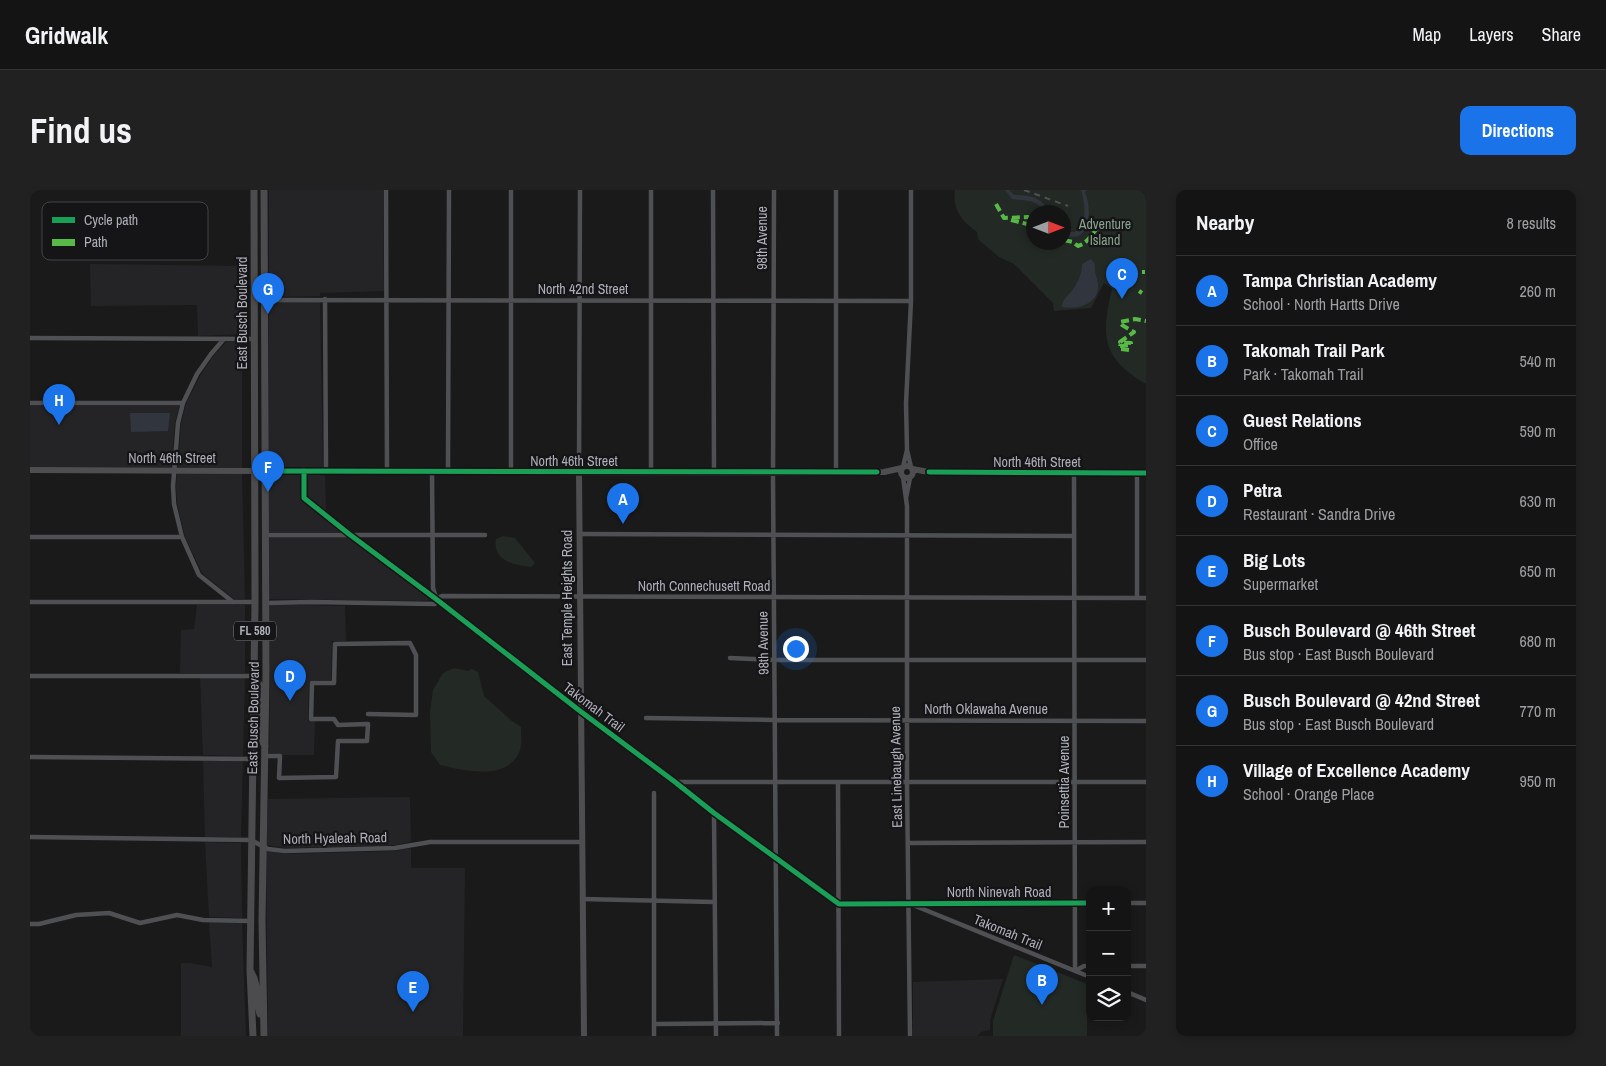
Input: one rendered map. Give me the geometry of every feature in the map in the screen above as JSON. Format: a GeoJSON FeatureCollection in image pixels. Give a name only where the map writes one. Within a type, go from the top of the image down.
{"type":"FeatureCollection","features":[{"type":"Feature","properties":{"kind":"main road","name":"East Busch Boulevard"},"geometry":{"type":"LineString","coordinates":[[253,1036],[250,921],[255,614],[254,190]]}},
{"type":"Feature","properties":{"kind":"main road","name":"East Busch Boulevard"},"geometry":{"type":"LineString","coordinates":[[264,190],[266,604],[266,756],[262,921],[264,1036]]}},
{"type":"Feature","properties":{"kind":"main road"},"geometry":{"type":"LineString","coordinates":[[254,549],[258,555],[260,596],[266,604]]}},
{"type":"Feature","properties":{"kind":"main road"},"geometry":{"type":"LineString","coordinates":[[255,614],[258,622],[258,660],[266,675]]}},
{"type":"Feature","properties":{"kind":"main road"},"geometry":{"type":"LineString","coordinates":[[254,676],[261,688],[259,735],[265,746]]}},
{"type":"Feature","properties":{"kind":"main road"},"geometry":{"type":"LineString","coordinates":[[250,970],[256,980],[258,1006],[263,1022]]}},
{"type":"Feature","properties":{"kind":"street"},"geometry":{"type":"LineString","coordinates":[[386,190],[387,471]]}},
{"type":"Feature","properties":{"kind":"street"},"geometry":{"type":"LineString","coordinates":[[448,472],[449,190]]}},
{"type":"Feature","properties":{"kind":"street"},"geometry":{"type":"LineString","coordinates":[[511,190],[511,472]]}},
{"type":"Feature","properties":{"kind":"street","name":"East Temple Heights Road"},"geometry":{"type":"LineString","coordinates":[[580,190],[578,300],[584,1036]]}},
{"type":"Feature","properties":{"kind":"street"},"geometry":{"type":"LineString","coordinates":[[651,190],[651,472]]}},
{"type":"Feature","properties":{"kind":"street"},"geometry":{"type":"LineString","coordinates":[[713,190],[714,472]]}},
{"type":"Feature","properties":{"kind":"street","name":"98th Avenue"},"geometry":{"type":"LineString","coordinates":[[774,190],[774,782],[777,1036]]}},
{"type":"Feature","properties":{"kind":"street"},"geometry":{"type":"LineString","coordinates":[[836,190],[836,472]]}},
{"type":"Feature","properties":{"kind":"street","name":"East Linebaugh Avenue"},"geometry":{"type":"LineString","coordinates":[[910,1036],[906,403],[911,301],[911,190]]}},
{"type":"Feature","properties":{"kind":"street"},"geometry":{"type":"LineString","coordinates":[[325,299],[326,471]]}},
{"type":"Feature","properties":{"kind":"street","name":"North 42nd Street"},"geometry":{"type":"LineString","coordinates":[[254,300],[911,301]]}},
{"type":"Feature","properties":{"kind":"street"},"geometry":{"type":"LineString","coordinates":[[30,338],[254,340]]}},
{"type":"Feature","properties":{"kind":"street"},"geometry":{"type":"LineString","coordinates":[[224,339],[197,374],[183,403],[178,423],[173,486],[174,504],[182,537],[199,575],[233,602]]}},
{"type":"Feature","properties":{"kind":"street"},"geometry":{"type":"LineString","coordinates":[[30,403],[183,403]]}},
{"type":"Feature","properties":{"kind":"street","name":"North 46th Street"},"geometry":{"type":"LineString","coordinates":[[30,470],[1146,473]]}},
{"type":"Feature","properties":{"kind":"street","name":"Takomah Trail"},"geometry":{"type":"LineString","coordinates":[[304,471],[304,498],[714,813],[839,904],[909,903],[1088,976]]}},
{"type":"Feature","properties":{"kind":"street"},"geometry":{"type":"LineString","coordinates":[[432,472],[433,588],[436,599]]}},
{"type":"Feature","properties":{"kind":"street","name":"Poinsettia Avenue"},"geometry":{"type":"LineString","coordinates":[[1074,473],[1075,971]]}},
{"type":"Feature","properties":{"kind":"street"},"geometry":{"type":"LineString","coordinates":[[1136,598],[1138,473]]}},
{"type":"Feature","properties":{"kind":"street"},"geometry":{"type":"LineString","coordinates":[[580,534],[1074,536]]}},
{"type":"Feature","properties":{"kind":"street"},"geometry":{"type":"LineString","coordinates":[[265,535],[485,535]]}},
{"type":"Feature","properties":{"kind":"street"},"geometry":{"type":"LineString","coordinates":[[30,537],[182,537]]}},
{"type":"Feature","properties":{"kind":"street","name":"North Connechusett Road"},"geometry":{"type":"LineString","coordinates":[[266,604],[315,602],[435,604],[436,599],[442,596],[1146,598]]}},
{"type":"Feature","properties":{"kind":"street"},"geometry":{"type":"LineString","coordinates":[[30,602],[255,602]]}},
{"type":"Feature","properties":{"kind":"street"},"geometry":{"type":"LineString","coordinates":[[266,756],[280,756],[279,778],[336,777],[338,741],[367,741],[368,724],[338,725],[334,719],[311,719],[312,683],[334,683],[335,644],[410,643],[416,655],[416,715],[368,714]]}},
{"type":"Feature","properties":{"kind":"street"},"geometry":{"type":"LineString","coordinates":[[730,658],[775,660],[1146,660]]}},
{"type":"Feature","properties":{"kind":"street"},"geometry":{"type":"LineString","coordinates":[[30,676],[254,676]]}},
{"type":"Feature","properties":{"kind":"street","name":"North Oklawaha Avenue"},"geometry":{"type":"LineString","coordinates":[[646,718],[1146,721]]}},
{"type":"Feature","properties":{"kind":"street"},"geometry":{"type":"LineString","coordinates":[[30,757],[252,758]]}},
{"type":"Feature","properties":{"kind":"street"},"geometry":{"type":"LineString","coordinates":[[675,782],[1146,782]]}},
{"type":"Feature","properties":{"kind":"street"},"geometry":{"type":"LineString","coordinates":[[838,782],[839,1036]]}},
{"type":"Feature","properties":{"kind":"street"},"geometry":{"type":"LineString","coordinates":[[654,793],[654,1036]]}},
{"type":"Feature","properties":{"kind":"street"},"geometry":{"type":"LineString","coordinates":[[714,813],[716,1036]]}},
{"type":"Feature","properties":{"kind":"street","name":"North Hyaleah Road"},"geometry":{"type":"LineString","coordinates":[[30,838],[251,840],[263,847],[285,851],[395,848],[430,842],[582,842]]}},
{"type":"Feature","properties":{"kind":"street"},"geometry":{"type":"LineString","coordinates":[[908,843],[1146,842]]}},
{"type":"Feature","properties":{"kind":"street"},"geometry":{"type":"LineString","coordinates":[[582,899],[714,902]]}},
{"type":"Feature","properties":{"kind":"street","name":"North Ninevah Road"},"geometry":{"type":"LineString","coordinates":[[909,903],[1086,903]]}},
{"type":"Feature","properties":{"kind":"street"},"geometry":{"type":"LineString","coordinates":[[1131,903],[1146,903]]}},
{"type":"Feature","properties":{"kind":"street"},"geometry":{"type":"LineString","coordinates":[[30,924],[39,924],[76,914],[109,913],[140,923],[178,915],[203,920],[250,921]]}},
{"type":"Feature","properties":{"kind":"street"},"geometry":{"type":"LineString","coordinates":[[1075,971],[1086,966]]}},
{"type":"Feature","properties":{"kind":"street"},"geometry":{"type":"LineString","coordinates":[[1131,966],[1146,966]]}},
{"type":"Feature","properties":{"kind":"street"},"geometry":{"type":"LineString","coordinates":[[1131,994],[1146,1000]]}},
{"type":"Feature","properties":{"kind":"street"},"geometry":{"type":"LineString","coordinates":[[654,1024],[778,1023]]}},
{"type":"Feature","properties":{"kind":"shaded area"},"geometry":{"type":"Polygon","coordinates":[[[269,190],[383,190],[384,291],[320,293],[320,296],[269,297],[269,190]]]}},
{"type":"Feature","properties":{"kind":"shaded area"},"geometry":{"type":"Polygon","coordinates":[[[1005,190],[1009,190],[1014,195],[1035,198],[1044,205],[1038,205],[1012,199],[1005,190]]]}},
{"type":"Feature","properties":{"kind":"shaded area"},"geometry":{"type":"Polygon","coordinates":[[[1081,190],[1087,190],[1085,192],[1089,215],[1087,227],[1080,235],[1071,237],[1071,232],[1075,232],[1082,224],[1084,201],[1081,190]]]}},
{"type":"Feature","properties":{"kind":"shaded area"},"geometry":{"type":"Polygon","coordinates":[[[1091,259],[1095,264],[1098,284],[1098,291],[1095,296],[1091,301],[1081,306],[1062,307],[1063,301],[1073,290],[1079,279],[1082,264],[1091,259]]]}},
{"type":"Feature","properties":{"kind":"shaded area"},"geometry":{"type":"Polygon","coordinates":[[[90,264],[244,266],[244,334],[198,336],[197,305],[91,306],[90,264]]]}},
{"type":"Feature","properties":{"kind":"shaded area"},"geometry":{"type":"Polygon","coordinates":[[[269,302],[320,302],[323,468],[268,468],[269,302]]]}},
{"type":"Feature","properties":{"kind":"shaded area"},"geometry":{"type":"Polygon","coordinates":[[[226,342],[242,342],[242,468],[178,467],[181,423],[186,404],[200,376],[213,356],[226,342]]]}},
{"type":"Feature","properties":{"kind":"shaded area"},"geometry":{"type":"Polygon","coordinates":[[[30,406],[179,406],[175,423],[171,467],[30,468],[30,406]]]}},
{"type":"Feature","properties":{"kind":"shaded area"},"geometry":{"type":"Polygon","coordinates":[[[130,413],[170,413],[168,431],[131,432],[130,413]]]}},
{"type":"Feature","properties":{"kind":"shaded area"},"geometry":{"type":"Polygon","coordinates":[[[177,473],[242,473],[245,599],[234,599],[202,573],[185,537],[177,503],[177,473]]]}},
{"type":"Feature","properties":{"kind":"shaded area"},"geometry":{"type":"Polygon","coordinates":[[[268,473],[301,473],[300,490],[302,500],[341,532],[268,532],[268,473]]]}},
{"type":"Feature","properties":{"kind":"shaded area"},"geometry":{"type":"Polygon","coordinates":[[[307,473],[325,474],[326,512],[307,497],[307,473]]]}},
{"type":"Feature","properties":{"kind":"shaded area"},"geometry":{"type":"Polygon","coordinates":[[[268,537],[347,537],[432,600],[269,599],[268,537]]]}},
{"type":"Feature","properties":{"kind":"shaded area"},"geometry":{"type":"Polygon","coordinates":[[[269,604],[345,606],[346,641],[332,641],[331,680],[312,680],[309,683],[308,721],[315,721],[314,755],[269,753],[269,604]]]}},
{"type":"Feature","properties":{"kind":"shaded area"},"geometry":{"type":"Polygon","coordinates":[[[197,605],[245,605],[245,673],[180,673],[181,630],[194,629],[197,605]]]}},
{"type":"Feature","properties":{"kind":"shaded area"},"geometry":{"type":"Polygon","coordinates":[[[200,678],[245,678],[243,756],[203,755],[200,678]]]}},
{"type":"Feature","properties":{"kind":"shaded area"},"geometry":{"type":"Polygon","coordinates":[[[203,761],[243,761],[241,837],[205,837],[203,761]]]}},
{"type":"Feature","properties":{"kind":"shaded area"},"geometry":{"type":"Polygon","coordinates":[[[410,797],[411,842],[395,845],[285,848],[266,845],[268,799],[410,797]]]}},
{"type":"Feature","properties":{"kind":"shaded area"},"geometry":{"type":"Polygon","coordinates":[[[205,842],[241,843],[242,918],[209,917],[205,842]]]}},
{"type":"Feature","properties":{"kind":"shaded area"},"geometry":{"type":"Polygon","coordinates":[[[411,848],[411,868],[465,868],[463,1036],[268,1036],[266,851],[286,854],[395,851],[411,848]]]}},
{"type":"Feature","properties":{"kind":"shaded area"},"geometry":{"type":"Polygon","coordinates":[[[209,922],[242,923],[246,1036],[181,1036],[181,963],[212,967],[209,922]]]}},
{"type":"Feature","properties":{"kind":"shaded area"},"geometry":{"type":"Polygon","coordinates":[[[1003,979],[990,1020],[990,1030],[981,1032],[977,1036],[913,1036],[913,982],[1003,979]]]}},
{"type":"Feature","properties":{"kind":"green space","name":"Adventure Island"},"geometry":{"type":"Polygon","coordinates":[[[955,190],[1146,190],[1146,384],[1120,365],[1108,344],[1106,320],[1112,289],[1104,283],[1091,308],[1054,311],[1053,303],[1014,264],[999,257],[978,239],[977,232],[959,214],[955,203],[955,190]]]}},
{"type":"Feature","properties":{"kind":"green space"},"geometry":{"type":"Polygon","coordinates":[[[503,536],[515,538],[535,563],[531,567],[525,566],[512,563],[501,557],[496,546],[496,539],[503,536]]]}},
{"type":"Feature","properties":{"kind":"green space"},"geometry":{"type":"Polygon","coordinates":[[[454,668],[468,671],[472,669],[478,672],[484,696],[521,727],[520,750],[515,760],[507,766],[497,770],[461,770],[440,765],[431,752],[430,712],[433,690],[443,673],[454,668]]]}},
{"type":"Feature","properties":{"kind":"green space"},"geometry":{"type":"Polygon","coordinates":[[[1014,955],[1086,984],[1087,1036],[993,1036],[993,1021],[1014,955]]]}},
{"type":"Feature","properties":{"kind":"railway"},"geometry":{"type":"LineString","coordinates":[[1024,190],[1065,205]]}},
{"type":"Feature","properties":{"kind":"marked path"},"geometry":{"type":"LineString","coordinates":[[996,204],[1004,218],[1026,217]]}},
{"type":"Feature","properties":{"kind":"marked path"},"geometry":{"type":"LineString","coordinates":[[1011,220],[1026,224]]}},
{"type":"Feature","properties":{"kind":"marked path"},"geometry":{"type":"LineString","coordinates":[[1071,242],[1078,246],[1082,245],[1099,227]]}},
{"type":"Feature","properties":{"kind":"marked path"},"geometry":{"type":"LineString","coordinates":[[1129,350],[1120,349],[1120,346],[1131,345],[1131,343],[1120,342],[1134,332],[1120,322],[1135,319],[1146,321]]}},
{"type":"Feature","properties":{"kind":"cycle path"},"geometry":{"type":"LineString","coordinates":[[265,471],[877,472]]}},
{"type":"Feature","properties":{"kind":"cycle path"},"geometry":{"type":"LineString","coordinates":[[304,471],[304,498],[714,813],[839,904],[1086,903]]}},
{"type":"Feature","properties":{"kind":"cycle path"},"geometry":{"type":"LineString","coordinates":[[929,472],[1146,473]]}},
{"type":"Feature","properties":{"kind":"place","name":"Guest Relations"},"geometry":{"type":"Point","coordinates":[1122,299]}},
{"type":"Feature","properties":{"kind":"place","name":"Busch Boulevard @ 42nd Street"},"geometry":{"type":"Point","coordinates":[268,314]}},
{"type":"Feature","properties":{"kind":"place","name":"Village of Excellence Academy"},"geometry":{"type":"Point","coordinates":[59,425]}},
{"type":"Feature","properties":{"kind":"place","name":"Busch Boulevard @ 46th Street"},"geometry":{"type":"Point","coordinates":[268,492]}},
{"type":"Feature","properties":{"kind":"place","name":"Tampa Christian Academy"},"geometry":{"type":"Point","coordinates":[623,524]}},
{"type":"Feature","properties":{"kind":"place","name":"Petra"},"geometry":{"type":"Point","coordinates":[290,701]}},
{"type":"Feature","properties":{"kind":"place","name":"Takomah Trail Park"},"geometry":{"type":"Point","coordinates":[1042,1005]}},
{"type":"Feature","properties":{"kind":"place","name":"Big Lots"},"geometry":{"type":"Point","coordinates":[413,1012]}}]}
